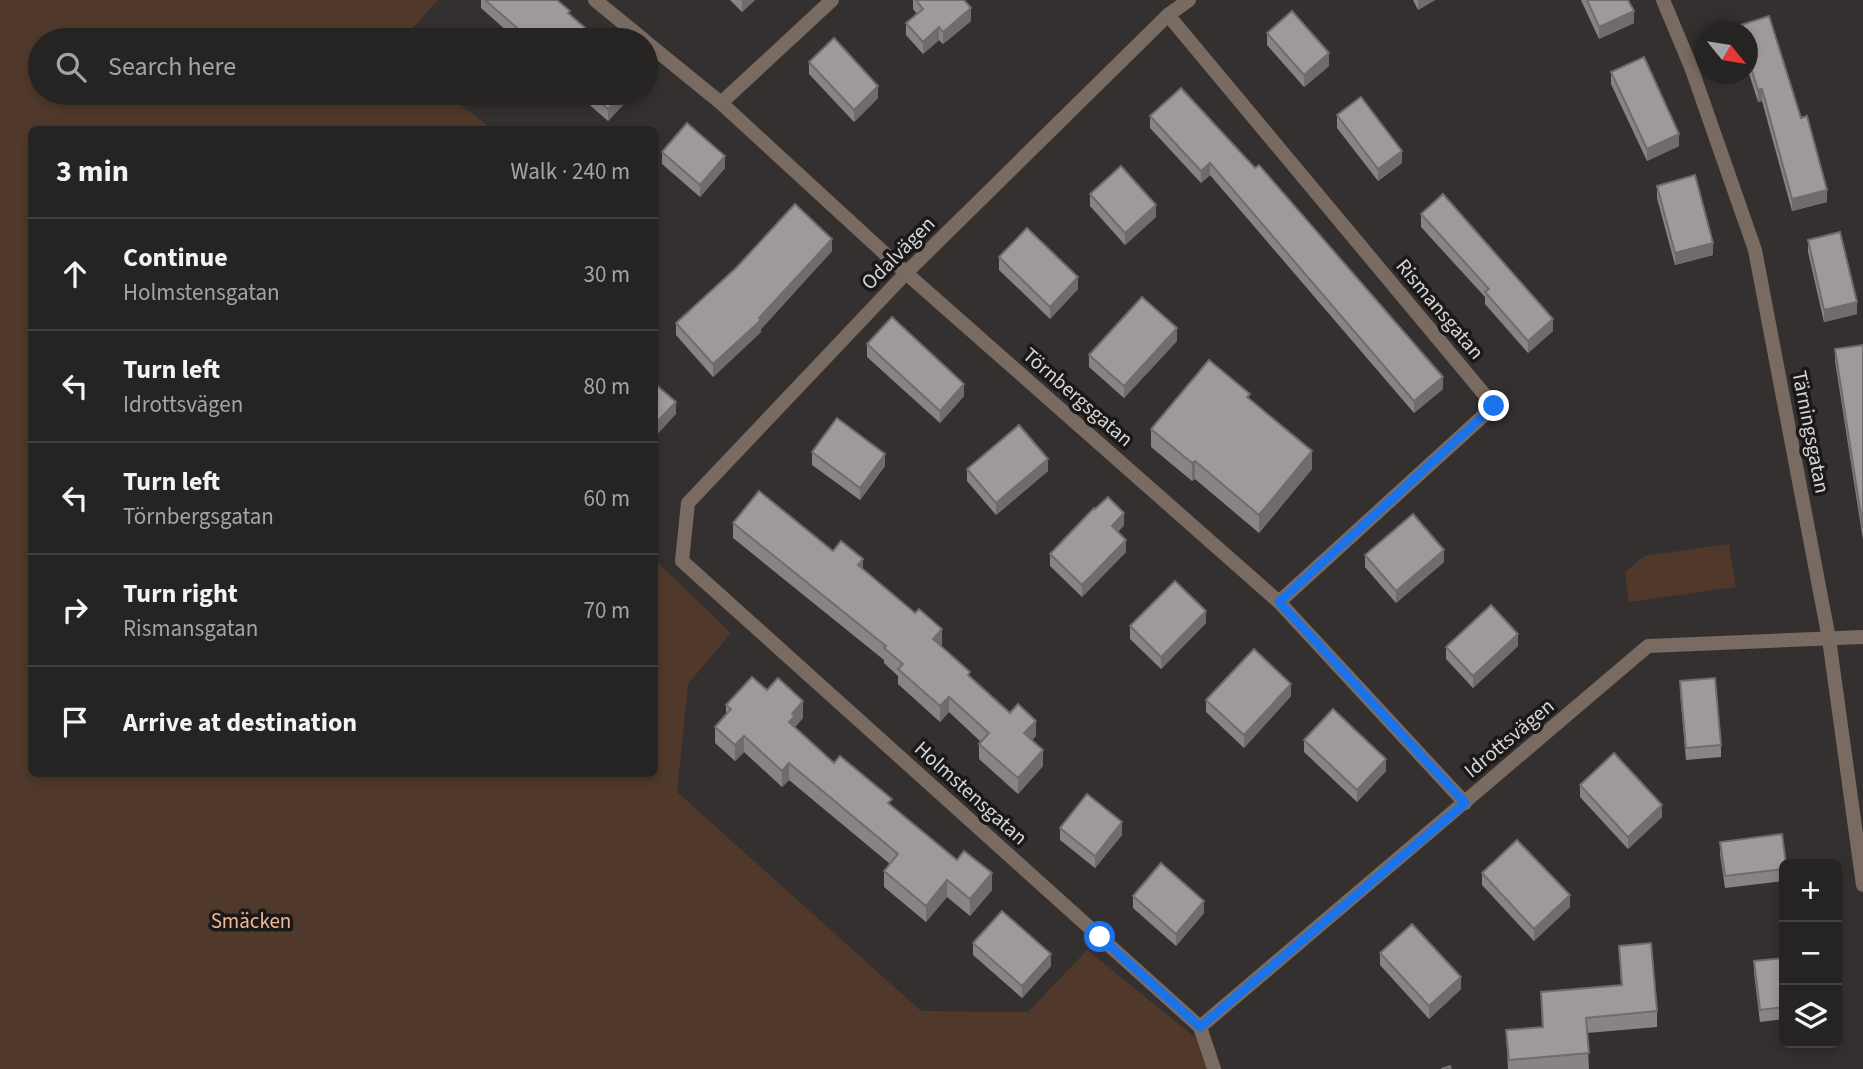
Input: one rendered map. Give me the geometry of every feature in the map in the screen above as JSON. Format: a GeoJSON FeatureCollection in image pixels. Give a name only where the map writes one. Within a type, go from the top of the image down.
{"type":"FeatureCollection","features":[{"type":"Feature","properties":{"kind":"street","name":"Törnbergsgatan"},"geometry":{"type":"LineString","coordinates":[[595,0],[629,28]]}},
{"type":"Feature","properties":{"kind":"street"},"geometry":{"type":"LineString","coordinates":[[721,103],[832,0]]}},
{"type":"Feature","properties":{"kind":"street","name":"Odalvägen"},"geometry":{"type":"LineString","coordinates":[[682,561],[688,503],[906,273],[1168,15],[1189,0]]}},
{"type":"Feature","properties":{"kind":"street","name":"Tärningsgatan"},"geometry":{"type":"LineString","coordinates":[[1662,0],[1692,67],[1755,250],[1829,639],[1863,885]]}},
{"type":"Feature","properties":{"kind":"street","name":"Rismansgatan"},"geometry":{"type":"LineString","coordinates":[[1168,15],[1494,406],[1279,602]]}},
{"type":"Feature","properties":{"kind":"street","name":"Törnbergsgatan"},"geometry":{"type":"LineString","coordinates":[[658,52],[721,103],[906,273],[1279,602],[1465,803]]}},
{"type":"Feature","properties":{"kind":"street","name":"Holmstensgatan"},"geometry":{"type":"LineString","coordinates":[[682,561],[1200,1027],[1214,1069]]}},
{"type":"Feature","properties":{"kind":"street","name":"Idrottsvägen"},"geometry":{"type":"LineString","coordinates":[[1200,1027],[1648,646],[1863,637]]}},
{"type":"Feature","properties":{"kind":"green space","name":"Smäcken"},"geometry":{"type":"Polygon","coordinates":[[[0,0],[438,0],[413,28],[28,28],[28,105],[461,105],[488,126],[28,126],[28,777],[658,777],[658,563],[731,633],[688,684],[677,792],[921,1011],[1028,1012],[1087,950],[1196,1038],[1206,1069],[0,1069],[0,0]]]}},
{"type":"Feature","properties":{"kind":"green space"},"geometry":{"type":"Polygon","coordinates":[[[1729,544],[1736,587],[1629,602],[1625,572],[1644,556],[1729,544]]]}},
{"type":"Feature","properties":{"kind":"building"},"geometry":{"type":"Polygon","coordinates":[[[485,0],[557,0],[585,28],[517,28],[485,0]]]}},
{"type":"Feature","properties":{"kind":"building"},"geometry":{"type":"Polygon","coordinates":[[[916,0],[964,0],[971,8],[943,32],[939,27],[923,42],[906,23],[923,9],[916,0]]]}},
{"type":"Feature","properties":{"kind":"building"},"geometry":{"type":"Polygon","coordinates":[[[1587,0],[1628,0],[1634,11],[1599,27],[1587,0]]]}},
{"type":"Feature","properties":{"kind":"building"},"geometry":{"type":"Polygon","coordinates":[[[1292,11],[1329,53],[1304,75],[1267,33],[1292,11]]]}},
{"type":"Feature","properties":{"kind":"building"},"geometry":{"type":"Polygon","coordinates":[[[1769,16],[1801,118],[1807,116],[1827,190],[1792,199],[1762,89],[1758,90],[1756,84],[1758,21],[1754,21],[1769,16]]]}},
{"type":"Feature","properties":{"kind":"building"},"geometry":{"type":"Polygon","coordinates":[[[834,38],[878,86],[854,110],[809,62],[834,38]]]}},
{"type":"Feature","properties":{"kind":"building"},"geometry":{"type":"Polygon","coordinates":[[[1644,57],[1679,134],[1647,149],[1611,72],[1644,57]]]}},
{"type":"Feature","properties":{"kind":"building"},"geometry":{"type":"Polygon","coordinates":[[[1181,88],[1255,168],[1259,165],[1443,377],[1414,401],[1210,163],[1201,171],[1150,116],[1181,88]]]}},
{"type":"Feature","properties":{"kind":"building"},"geometry":{"type":"Polygon","coordinates":[[[1361,97],[1402,151],[1378,169],[1337,115],[1361,97]]]}},
{"type":"Feature","properties":{"kind":"building"},"geometry":{"type":"Polygon","coordinates":[[[687,123],[725,156],[700,185],[662,152],[687,123]]]}},
{"type":"Feature","properties":{"kind":"building"},"geometry":{"type":"Polygon","coordinates":[[[1121,166],[1156,205],[1125,233],[1090,194],[1121,166]]]}},
{"type":"Feature","properties":{"kind":"building"},"geometry":{"type":"Polygon","coordinates":[[[1695,175],[1713,243],[1675,253],[1657,186],[1695,175]]]}},
{"type":"Feature","properties":{"kind":"building"},"geometry":{"type":"Polygon","coordinates":[[[1443,194],[1553,319],[1528,341],[1485,292],[1489,289],[1421,214],[1443,194]]]}},
{"type":"Feature","properties":{"kind":"building"},"geometry":{"type":"Polygon","coordinates":[[[795,204],[832,239],[759,318],[761,320],[713,364],[676,323],[736,268],[795,204]]]}},
{"type":"Feature","properties":{"kind":"building"},"geometry":{"type":"Polygon","coordinates":[[[1027,228],[1078,277],[1050,307],[999,257],[1027,228]]]}},
{"type":"Feature","properties":{"kind":"building"},"geometry":{"type":"Polygon","coordinates":[[[1840,232],[1857,302],[1824,310],[1808,240],[1840,232]]]}},
{"type":"Feature","properties":{"kind":"building"},"geometry":{"type":"Polygon","coordinates":[[[1142,297],[1177,328],[1124,386],[1089,355],[1142,297]]]}},
{"type":"Feature","properties":{"kind":"building"},"geometry":{"type":"Polygon","coordinates":[[[892,317],[964,384],[940,411],[867,344],[892,317]]]}},
{"type":"Feature","properties":{"kind":"building"},"geometry":{"type":"Polygon","coordinates":[[[1863,345],[1863,528],[1835,349],[1863,345]]]}},
{"type":"Feature","properties":{"kind":"building"},"geometry":{"type":"Polygon","coordinates":[[[1209,360],[1250,394],[1247,397],[1312,451],[1259,515],[1195,461],[1192,463],[1151,429],[1209,360]]]}},
{"type":"Feature","properties":{"kind":"building"},"geometry":{"type":"Polygon","coordinates":[[[658,386],[676,402],[658,421],[658,386]]]}},
{"type":"Feature","properties":{"kind":"building"},"geometry":{"type":"Polygon","coordinates":[[[837,418],[885,454],[860,488],[812,452],[837,418]]]}},
{"type":"Feature","properties":{"kind":"building"},"geometry":{"type":"Polygon","coordinates":[[[1019,425],[1048,459],[996,503],[967,469],[1019,425]]]}},
{"type":"Feature","properties":{"kind":"building"},"geometry":{"type":"Polygon","coordinates":[[[759,491],[833,551],[841,541],[863,559],[858,565],[915,613],[919,609],[942,629],[933,639],[970,672],[968,675],[1010,713],[1018,704],[1036,721],[1024,733],[1043,750],[1018,778],[979,744],[989,733],[949,697],[940,706],[898,669],[903,664],[884,648],[886,646],[733,523],[759,491]]]}},
{"type":"Feature","properties":{"kind":"building"},"geometry":{"type":"Polygon","coordinates":[[[1108,497],[1124,513],[1112,526],[1126,540],[1082,585],[1050,554],[1108,497]]]}},
{"type":"Feature","properties":{"kind":"building"},"geometry":{"type":"Polygon","coordinates":[[[1413,514],[1444,550],[1396,591],[1365,555],[1413,514]]]}},
{"type":"Feature","properties":{"kind":"building"},"geometry":{"type":"Polygon","coordinates":[[[1175,581],[1206,611],[1161,657],[1130,626],[1175,581]]]}},
{"type":"Feature","properties":{"kind":"building"},"geometry":{"type":"Polygon","coordinates":[[[1491,605],[1518,634],[1473,676],[1446,647],[1491,605]]]}},
{"type":"Feature","properties":{"kind":"building"},"geometry":{"type":"Polygon","coordinates":[[[1254,649],[1291,684],[1244,735],[1206,700],[1254,649]]]}},
{"type":"Feature","properties":{"kind":"building"},"geometry":{"type":"Polygon","coordinates":[[[752,677],[767,690],[778,678],[803,701],[789,722],[834,763],[840,756],[892,799],[888,803],[957,860],[964,851],[992,873],[970,899],[947,880],[926,906],[884,871],[898,854],[789,763],[782,771],[744,736],[735,745],[715,727],[731,709],[726,705],[752,677]]]}},
{"type":"Feature","properties":{"kind":"building"},"geometry":{"type":"Polygon","coordinates":[[[1715,678],[1721,745],[1686,748],[1680,681],[1715,678]]]}},
{"type":"Feature","properties":{"kind":"building"},"geometry":{"type":"Polygon","coordinates":[[[1333,709],[1386,759],[1357,790],[1304,740],[1333,709]]]}},
{"type":"Feature","properties":{"kind":"building"},"geometry":{"type":"Polygon","coordinates":[[[1614,753],[1662,805],[1628,837],[1580,785],[1614,753]]]}},
{"type":"Feature","properties":{"kind":"building"},"geometry":{"type":"Polygon","coordinates":[[[1087,794],[1122,822],[1095,856],[1060,828],[1087,794]]]}},
{"type":"Feature","properties":{"kind":"building"},"geometry":{"type":"Polygon","coordinates":[[[1782,834],[1785,859],[1779,859],[1779,870],[1725,876],[1720,842],[1782,834]]]}},
{"type":"Feature","properties":{"kind":"building"},"geometry":{"type":"Polygon","coordinates":[[[1517,840],[1570,895],[1534,929],[1482,873],[1517,840]]]}},
{"type":"Feature","properties":{"kind":"building"},"geometry":{"type":"Polygon","coordinates":[[[1161,863],[1204,901],[1176,934],[1133,896],[1161,863]]]}},
{"type":"Feature","properties":{"kind":"building"},"geometry":{"type":"Polygon","coordinates":[[[1002,911],[1051,954],[1022,986],[973,943],[1002,911]]]}},
{"type":"Feature","properties":{"kind":"building"},"geometry":{"type":"Polygon","coordinates":[[[1412,924],[1461,977],[1429,1006],[1380,953],[1412,924]]]}},
{"type":"Feature","properties":{"kind":"building"},"geometry":{"type":"Polygon","coordinates":[[[1651,943],[1657,1011],[1586,1018],[1589,1053],[1509,1060],[1506,1030],[1543,1027],[1541,992],[1622,985],[1619,946],[1651,943]]]}},
{"type":"Feature","properties":{"kind":"building"},"geometry":{"type":"Polygon","coordinates":[[[1779,958],[1779,1008],[1760,1010],[1754,961],[1779,958]]]}},
{"type":"Feature","properties":{"kind":"route"},"geometry":{"type":"LineString","coordinates":[[1100,937],[1200,1027],[1465,803],[1279,602],[1494,406]]}}]}
